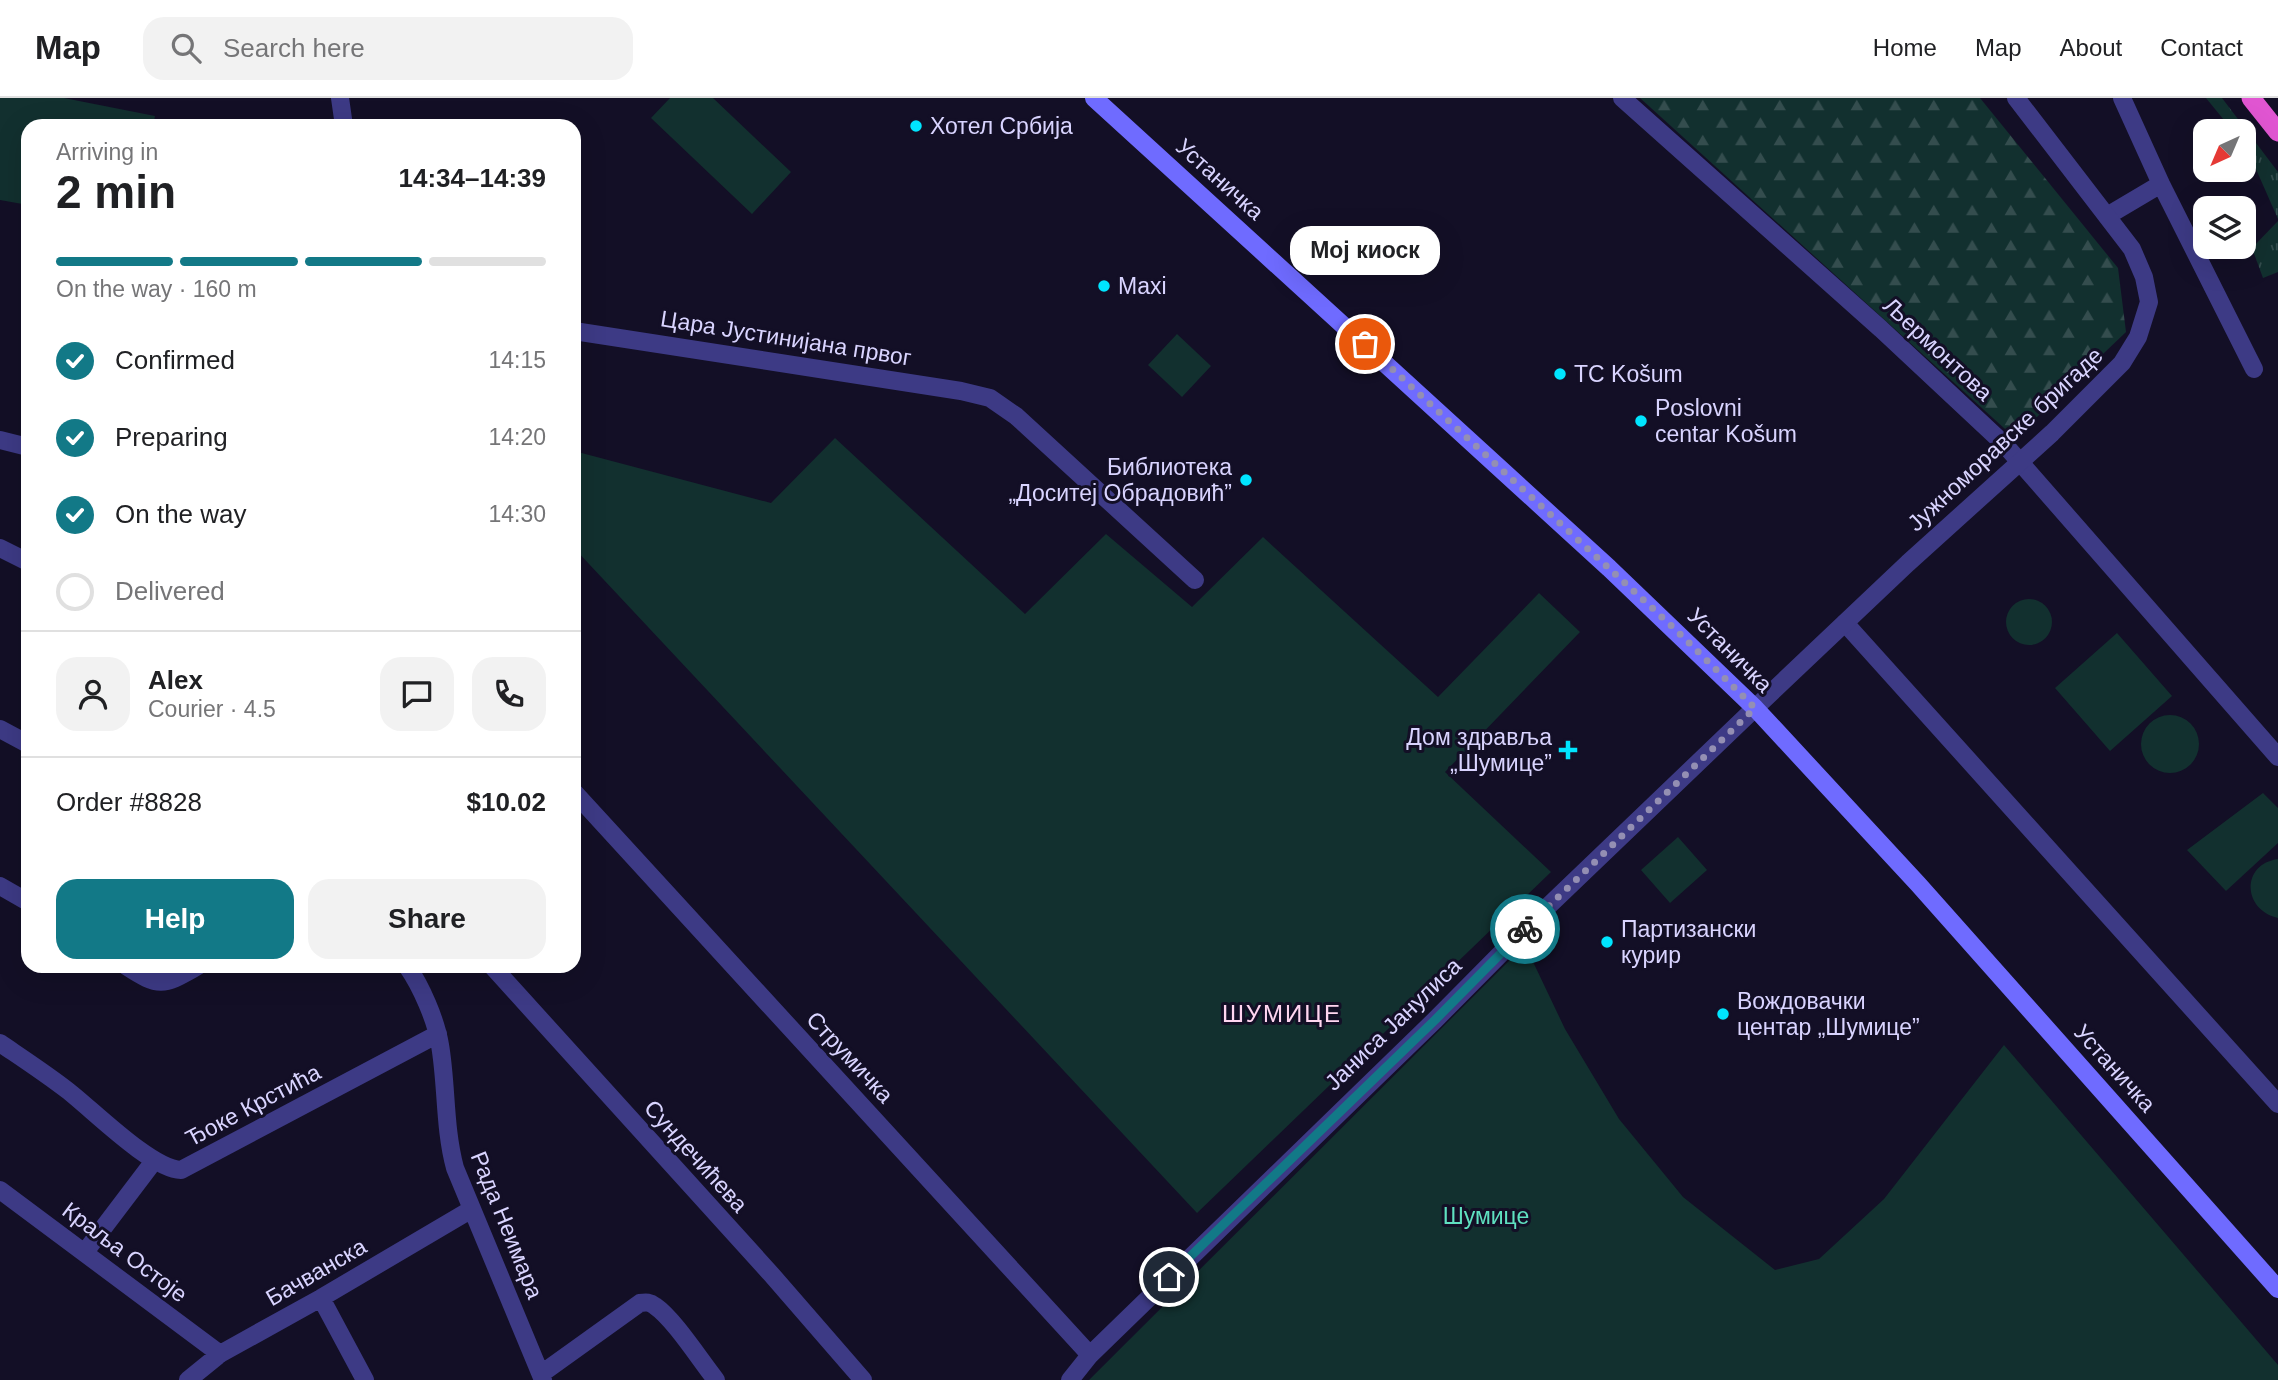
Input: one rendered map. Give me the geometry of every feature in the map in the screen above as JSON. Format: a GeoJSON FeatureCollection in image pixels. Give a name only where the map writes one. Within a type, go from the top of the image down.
{"type":"FeatureCollection","features":[{"type":"Feature","properties":{"kind":"highway"},"geometry":{"type":"LineString","coordinates":[[2251,98],[2278,132]]}},
{"type":"Feature","properties":{"kind":"main road","name":"Устаничка"},"geometry":{"type":"LineString","coordinates":[[1094,98],[1609,568],[1755,708],[1918,884],[2278,1290]]}},
{"type":"Feature","properties":{"kind":"street"},"geometry":{"type":"LineString","coordinates":[[340,98],[343,119]]}},
{"type":"Feature","properties":{"kind":"street","name":"Љермонтова"},"geometry":{"type":"LineString","coordinates":[[1622,98],[1891,338],[2021,461],[2278,757]]}},
{"type":"Feature","properties":{"kind":"street","name":"Јужноморавске бригаде"},"geometry":{"type":"LineString","coordinates":[[1755,708],[2021,461],[2122,363],[2138,337],[2148,302],[2144,277],[2132,249],[2015,98]]}},
{"type":"Feature","properties":{"kind":"street"},"geometry":{"type":"LineString","coordinates":[[2122,98],[2161,184],[2254,369]]}},
{"type":"Feature","properties":{"kind":"street"},"geometry":{"type":"LineString","coordinates":[[2107,216],[2161,184]]}},
{"type":"Feature","properties":{"kind":"street","name":"Цара Јустинијана првог"},"geometry":{"type":"LineString","coordinates":[[581,332],[923,384],[990,398],[1016,416],[1195,580]]}},
{"type":"Feature","properties":{"kind":"street"},"geometry":{"type":"LineString","coordinates":[[0,440],[21,445]]}},
{"type":"Feature","properties":{"kind":"street"},"geometry":{"type":"LineString","coordinates":[[0,548],[21,558]]}},
{"type":"Feature","properties":{"kind":"street"},"geometry":{"type":"LineString","coordinates":[[1845,623],[2278,1104]]}},
{"type":"Feature","properties":{"kind":"street","name":"Јаниса Јанулиса"},"geometry":{"type":"LineString","coordinates":[[1070,1380],[1090,1354],[1755,708]]}},
{"type":"Feature","properties":{"kind":"street"},"geometry":{"type":"LineString","coordinates":[[0,729],[21,740]]}},
{"type":"Feature","properties":{"kind":"street","name":"Струмичка"},"geometry":{"type":"LineString","coordinates":[[581,800],[1090,1354]]}},
{"type":"Feature","properties":{"kind":"street"},"geometry":{"type":"LineString","coordinates":[[0,886],[21,898]]}},
{"type":"Feature","properties":{"kind":"street"},"geometry":{"type":"LineString","coordinates":[[137,973],[158,982],[170,981],[185,973]]}},
{"type":"Feature","properties":{"kind":"street","name":"Рада Неимара"},"geometry":{"type":"LineString","coordinates":[[415,973],[438,1034],[451,1152],[471,1209],[542,1377]]}},
{"type":"Feature","properties":{"kind":"street","name":"Сундечићева"},"geometry":{"type":"LineString","coordinates":[[498,973],[762,1264],[863,1380]]}},
{"type":"Feature","properties":{"kind":"street","name":"Ђоке Крстића"},"geometry":{"type":"LineString","coordinates":[[154,1161],[172,1170],[189,1167],[438,1034]]}},
{"type":"Feature","properties":{"kind":"street"},"geometry":{"type":"LineString","coordinates":[[0,1043],[67,1090],[154,1161],[85,1252]]}},
{"type":"Feature","properties":{"kind":"street","name":"Краља Остоје"},"geometry":{"type":"LineString","coordinates":[[0,1190],[220,1354]]}},
{"type":"Feature","properties":{"kind":"street","name":"Бачванска"},"geometry":{"type":"LineString","coordinates":[[188,1380],[220,1354],[471,1209]]}},
{"type":"Feature","properties":{"kind":"street"},"geometry":{"type":"LineString","coordinates":[[321,1298],[365,1380]]}},
{"type":"Feature","properties":{"kind":"street"},"geometry":{"type":"LineString","coordinates":[[542,1377],[640,1303],[647,1302],[667,1317],[716,1380]]}},
{"type":"Feature","properties":{"kind":"green space"},"geometry":{"type":"Polygon","coordinates":[[[0,98],[64,98],[155,116],[154,119],[21,119],[21,204],[0,200],[0,98]]]}},
{"type":"Feature","properties":{"kind":"green space"},"geometry":{"type":"Polygon","coordinates":[[[670,98],[713,98],[791,172],[752,214],[651,118],[670,98]]]}},
{"type":"Feature","properties":{"kind":"green space"},"geometry":{"type":"Polygon","coordinates":[[[1640,98],[1980,98],[2118,268],[2126,332],[2015,438],[1640,98]]]}},
{"type":"Feature","properties":{"kind":"green space"},"geometry":{"type":"Polygon","coordinates":[[[2206,98],[2222,98],[2238,119],[2223,119],[2206,98]]]}},
{"type":"Feature","properties":{"kind":"green space"},"geometry":{"type":"Polygon","coordinates":[[[2256,143],[2278,172],[2278,219],[2256,169],[2256,143]]]}},
{"type":"Feature","properties":{"kind":"green space"},"geometry":{"type":"Polygon","coordinates":[[[2278,221],[2278,272],[2263,278],[2256,259],[2256,244],[2278,221]]]}},
{"type":"Feature","properties":{"kind":"green space"},"geometry":{"type":"Polygon","coordinates":[[[1177,334],[1211,366],[1182,397],[1148,365],[1177,334]]]}},
{"type":"Feature","properties":{"kind":"green space"},"geometry":{"type":"Polygon","coordinates":[[[835,438],[1025,614],[1106,534],[1192,607],[1263,537],[1438,697],[1539,593],[1580,632],[1445,772],[1551,872],[1197,1213],[581,555],[581,453],[771,503],[835,438]]]}},
{"type":"Feature","properties":{"kind":"green space"},"geometry":{"type":"Polygon","coordinates":[[[2029,599],[2045,606],[2052,622],[2045,638],[2029,645],[2013,638],[2006,622],[2013,606],[2029,599]]]}},
{"type":"Feature","properties":{"kind":"green space"},"geometry":{"type":"Polygon","coordinates":[[[2117,633],[2172,696],[2110,751],[2055,688],[2117,633]]]}},
{"type":"Feature","properties":{"kind":"green space"},"geometry":{"type":"Polygon","coordinates":[[[2170,715],[2186,720],[2194,728],[2199,744],[2194,760],[2186,768],[2170,773],[2154,768],[2146,760],[2141,744],[2146,728],[2154,720],[2170,715]]]}},
{"type":"Feature","properties":{"kind":"green space"},"geometry":{"type":"Polygon","coordinates":[[[2263,793],[2278,808],[2278,843],[2226,891],[2187,850],[2263,793]]]}},
{"type":"Feature","properties":{"kind":"green space"},"geometry":{"type":"Polygon","coordinates":[[[1678,837],[1707,870],[1670,903],[1641,870],[1678,837]]]}},
{"type":"Feature","properties":{"kind":"green space"},"geometry":{"type":"Polygon","coordinates":[[[2278,859],[2278,918],[2258,906],[2252,897],[2251,887],[2257,869],[2278,859]]]}},
{"type":"Feature","properties":{"kind":"green space","name":"Шумице"},"geometry":{"type":"Polygon","coordinates":[[[1525,945],[1565,1029],[1619,1119],[1683,1197],[1775,1270],[1819,1259],[1884,1199],[2004,1045],[2278,1365],[2278,1380],[1089,1380],[1525,945]]]}},
{"type":"Feature","properties":{"kind":"way so far"},"geometry":{"type":"LineString","coordinates":[[1365,344],[1675,629],[1755,708],[1525,929]]}},
{"type":"Feature","properties":{"kind":"place","name":"Хотел Србија"},"geometry":{"type":"Point","coordinates":[916,126]}},
{"type":"Feature","properties":{"kind":"place","name":"Maxi"},"geometry":{"type":"Point","coordinates":[1104,286]}},
{"type":"Feature","properties":{"kind":"place","name":"Мој киоск"},"geometry":{"type":"Point","coordinates":[1365,344]}},
{"type":"Feature","properties":{"kind":"place","name":"TC Košum"},"geometry":{"type":"Point","coordinates":[1560,374]}},
{"type":"Feature","properties":{"kind":"place","name":"Poslovni centar Košum"},"geometry":{"type":"Point","coordinates":[1641,421]}},
{"type":"Feature","properties":{"kind":"place","name":"Библиотека „Доситеј Обрадовић”"},"geometry":{"type":"Point","coordinates":[1246,480]}},
{"type":"Feature","properties":{"kind":"place","name":"Дом здравља „Шумице”"},"geometry":{"type":"Point","coordinates":[1568,750]}},
{"type":"Feature","properties":{"kind":"place","name":"Партизански курир"},"geometry":{"type":"Point","coordinates":[1607,942]}},
{"type":"Feature","properties":{"kind":"place","name":"Вождовачки центар „Шумице”"},"geometry":{"type":"Point","coordinates":[1723,1014]}},
{"type":"Feature","properties":{"kind":"district","name":"ШУМИЦЕ"},"geometry":{"type":"Point","coordinates":[1282,1013]}},
{"type":"Feature","properties":{"kind":"route"},"geometry":{"type":"LineString","coordinates":[[1169,1277],[1435,1020],[1525,929]]}}]}
